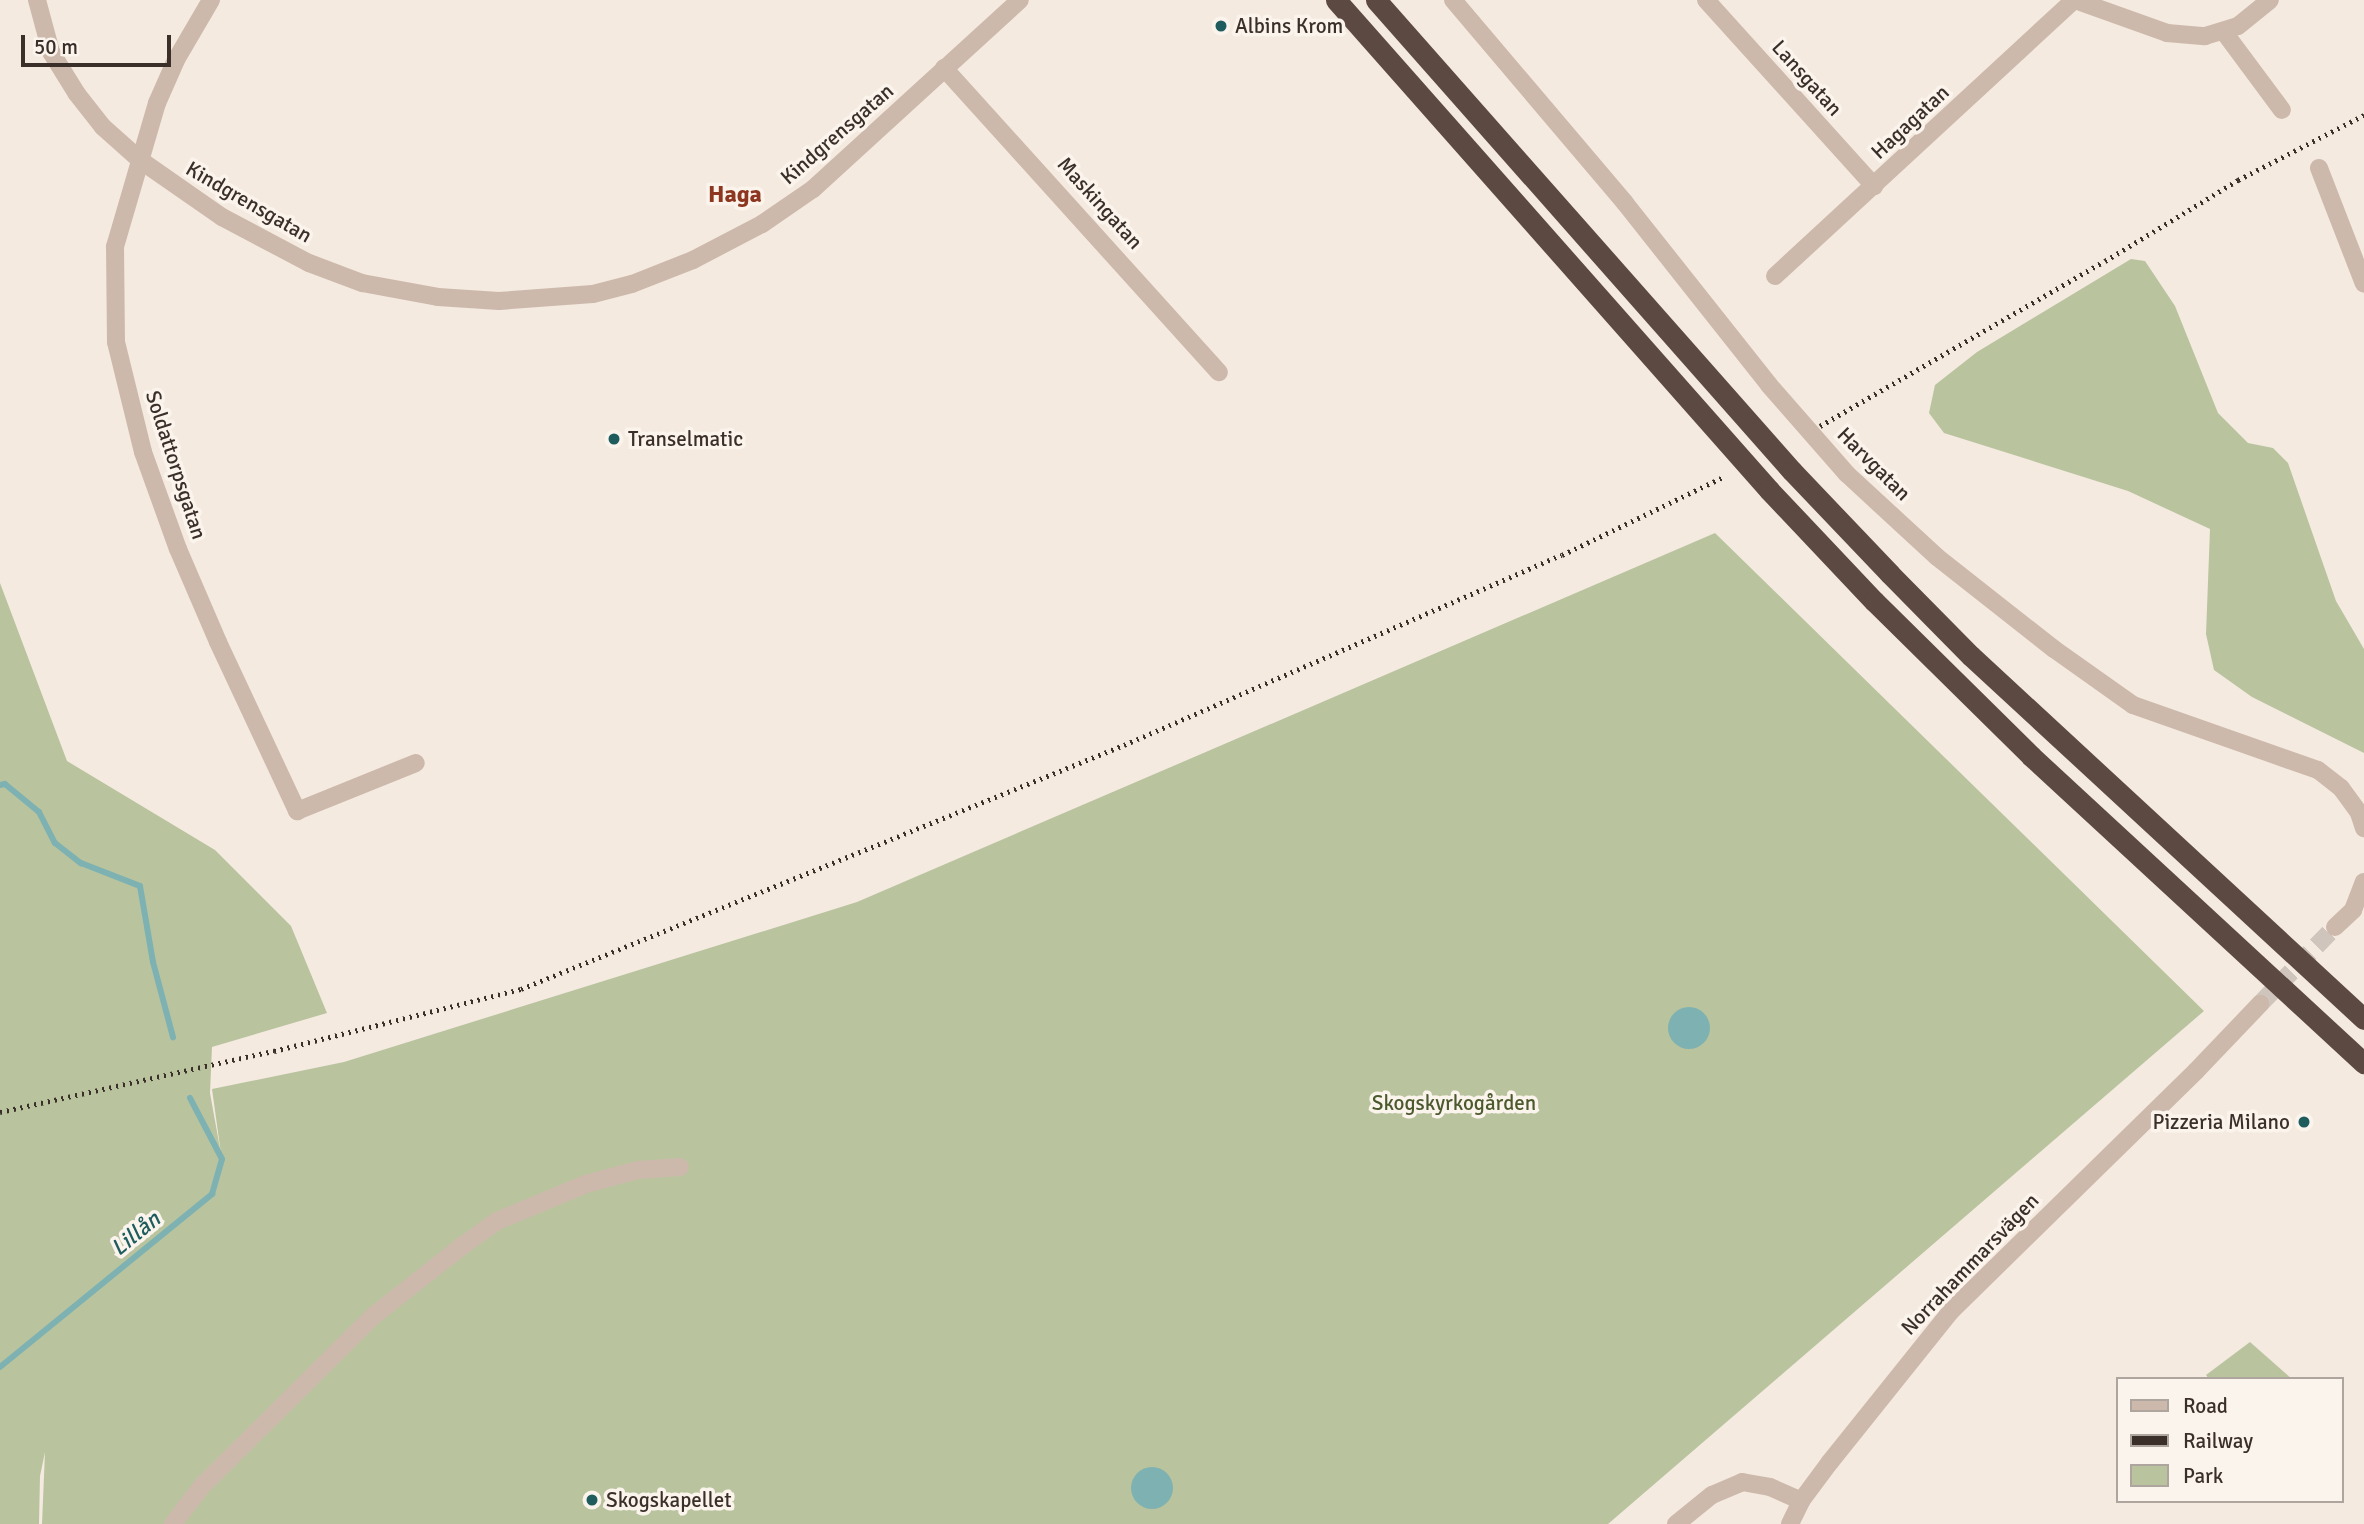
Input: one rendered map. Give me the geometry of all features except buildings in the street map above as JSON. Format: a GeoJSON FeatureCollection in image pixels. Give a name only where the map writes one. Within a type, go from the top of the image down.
{"type":"FeatureCollection","features":[{"type":"Feature","properties":{"kind":"highway"},"geometry":{"type":"LineString","coordinates":[[1336,0],[1769,490],[1874,601],[2031,756],[2364,1063]]}},
{"type":"Feature","properties":{"kind":"highway"},"geometry":{"type":"LineString","coordinates":[[1376,0],[1792,471],[1890,575],[2008,691],[2364,1019]]}},
{"type":"Feature","properties":{"kind":"street","name":"Kindgrensgatan"},"geometry":{"type":"LineString","coordinates":[[37,0],[51,52],[77,94],[103,127],[140,160],[254,235],[309,263],[362,283],[468,300],[551,299],[632,284],[693,260],[762,224],[813,188],[1020,0]]}},
{"type":"Feature","properties":{"kind":"street","name":"Soldattorpsgatan"},"geometry":{"type":"LineString","coordinates":[[211,0],[176,60],[157,103],[115,247],[116,342],[143,452],[178,549],[297,811],[416,762]]}},
{"type":"Feature","properties":{"kind":"street","name":"Harvgatan"},"geometry":{"type":"LineString","coordinates":[[1453,0],[1616,192],[1769,385],[1847,474],[1937,557],[2054,649],[2133,705],[2318,770],[2341,788],[2359,813],[2364,828]]}},
{"type":"Feature","properties":{"kind":"street","name":"Lansgatan"},"geometry":{"type":"LineString","coordinates":[[1706,0],[1874,186]]}},
{"type":"Feature","properties":{"kind":"street","name":"Hagagatan"},"geometry":{"type":"LineString","coordinates":[[1775,276],[2075,0]]}},
{"type":"Feature","properties":{"kind":"street"},"geometry":{"type":"LineString","coordinates":[[2075,0],[2167,33],[2205,36],[2224,32],[2250,18],[2270,0]]}},
{"type":"Feature","properties":{"kind":"street"},"geometry":{"type":"LineString","coordinates":[[2224,32],[2282,110]]}},
{"type":"Feature","properties":{"kind":"street","name":"Maskingatan"},"geometry":{"type":"LineString","coordinates":[[944,68],[1219,372]]}},
{"type":"Feature","properties":{"kind":"street"},"geometry":{"type":"LineString","coordinates":[[2319,168],[2358,247],[2364,284]]}},
{"type":"Feature","properties":{"kind":"street"},"geometry":{"type":"LineString","coordinates":[[2335,928],[2358,905],[2364,882]]}},
{"type":"Feature","properties":{"kind":"street","name":"Norrahammarsvägen"},"geometry":{"type":"LineString","coordinates":[[1790,1524],[1801,1501],[1951,1311],[2196,1071],[2260,1004]]}},
{"type":"Feature","properties":{"kind":"street"},"geometry":{"type":"LineString","coordinates":[[173,1524],[202,1486],[372,1317],[471,1240],[520,1210],[586,1184],[638,1170],[680,1167]]}},
{"type":"Feature","properties":{"kind":"street"},"geometry":{"type":"LineString","coordinates":[[1676,1524],[1712,1495],[1742,1482],[1770,1487],[1801,1501]]}},
{"type":"Feature","properties":{"kind":"green space"},"geometry":{"type":"Polygon","coordinates":[[[2131,259],[2145,261],[2175,306],[2218,413],[2248,443],[2273,448],[2288,463],[2336,601],[2364,649],[2364,753],[2252,697],[2214,670],[2206,634],[2210,529],[2128,491],[1944,433],[1929,413],[1935,385],[1977,352],[2131,259]]]}},
{"type":"Feature","properties":{"kind":"green space","name":"Skogskyrkogården"},"geometry":{"type":"Polygon","coordinates":[[[1715,533],[2204,1011],[1608,1524],[42,1524],[45,1452],[40,1476],[39,1524],[0,1524],[0,583],[67,761],[215,850],[291,926],[327,1013],[212,1047],[210,1093],[221,1154],[212,1089],[344,1062],[857,902],[1715,533]]]}},
{"type":"Feature","properties":{"kind":"green space"},"geometry":{"type":"Polygon","coordinates":[[[2250,1342],[2290,1377],[2208,1377],[2206,1375],[2250,1342]]]}},
{"type":"Feature","properties":{"kind":"water"},"geometry":{"type":"Polygon","coordinates":[[[1689,1007],[1704,1013],[1710,1028],[1704,1043],[1689,1049],[1674,1043],[1668,1028],[1674,1013],[1689,1007]]]}},
{"type":"Feature","properties":{"kind":"water"},"geometry":{"type":"Polygon","coordinates":[[[1152,1467],[1167,1473],[1173,1488],[1167,1503],[1152,1509],[1137,1503],[1131,1488],[1137,1473],[1152,1467]]]}},
{"type":"Feature","properties":{"kind":"waterway","name":"Lillån"},"geometry":{"type":"LineString","coordinates":[[0,785],[5,784],[39,812],[55,843],[81,863],[140,886],[153,962],[173,1037]]}},
{"type":"Feature","properties":{"kind":"waterway","name":"Lillån"},"geometry":{"type":"LineString","coordinates":[[0,1367],[212,1194],[222,1159],[190,1098]]}},
{"type":"Feature","properties":{"kind":"tunnel"},"geometry":{"type":"LineString","coordinates":[[2260,1004],[2335,927]]}},
{"type":"Feature","properties":{"kind":"railway"},"geometry":{"type":"LineString","coordinates":[[1820,426],[2105,261],[2238,180],[2364,115]]}},
{"type":"Feature","properties":{"kind":"railway"},"geometry":{"type":"LineString","coordinates":[[0,1112],[274,1051],[521,989],[1124,745],[1562,555],[1723,477]]}},
{"type":"Feature","properties":{"kind":"place","name":"Albins Krom"},"geometry":{"type":"Point","coordinates":[1221,26]}},
{"type":"Feature","properties":{"kind":"place","name":"Transelmatic"},"geometry":{"type":"Point","coordinates":[614,439]}},
{"type":"Feature","properties":{"kind":"place","name":"Pizzeria Milano"},"geometry":{"type":"Point","coordinates":[2304,1122]}},
{"type":"Feature","properties":{"kind":"place","name":"Skogskapellet"},"geometry":{"type":"Point","coordinates":[592,1500]}},
{"type":"Feature","properties":{"kind":"district","name":"Haga"},"geometry":{"type":"Point","coordinates":[735,195]}}]}
